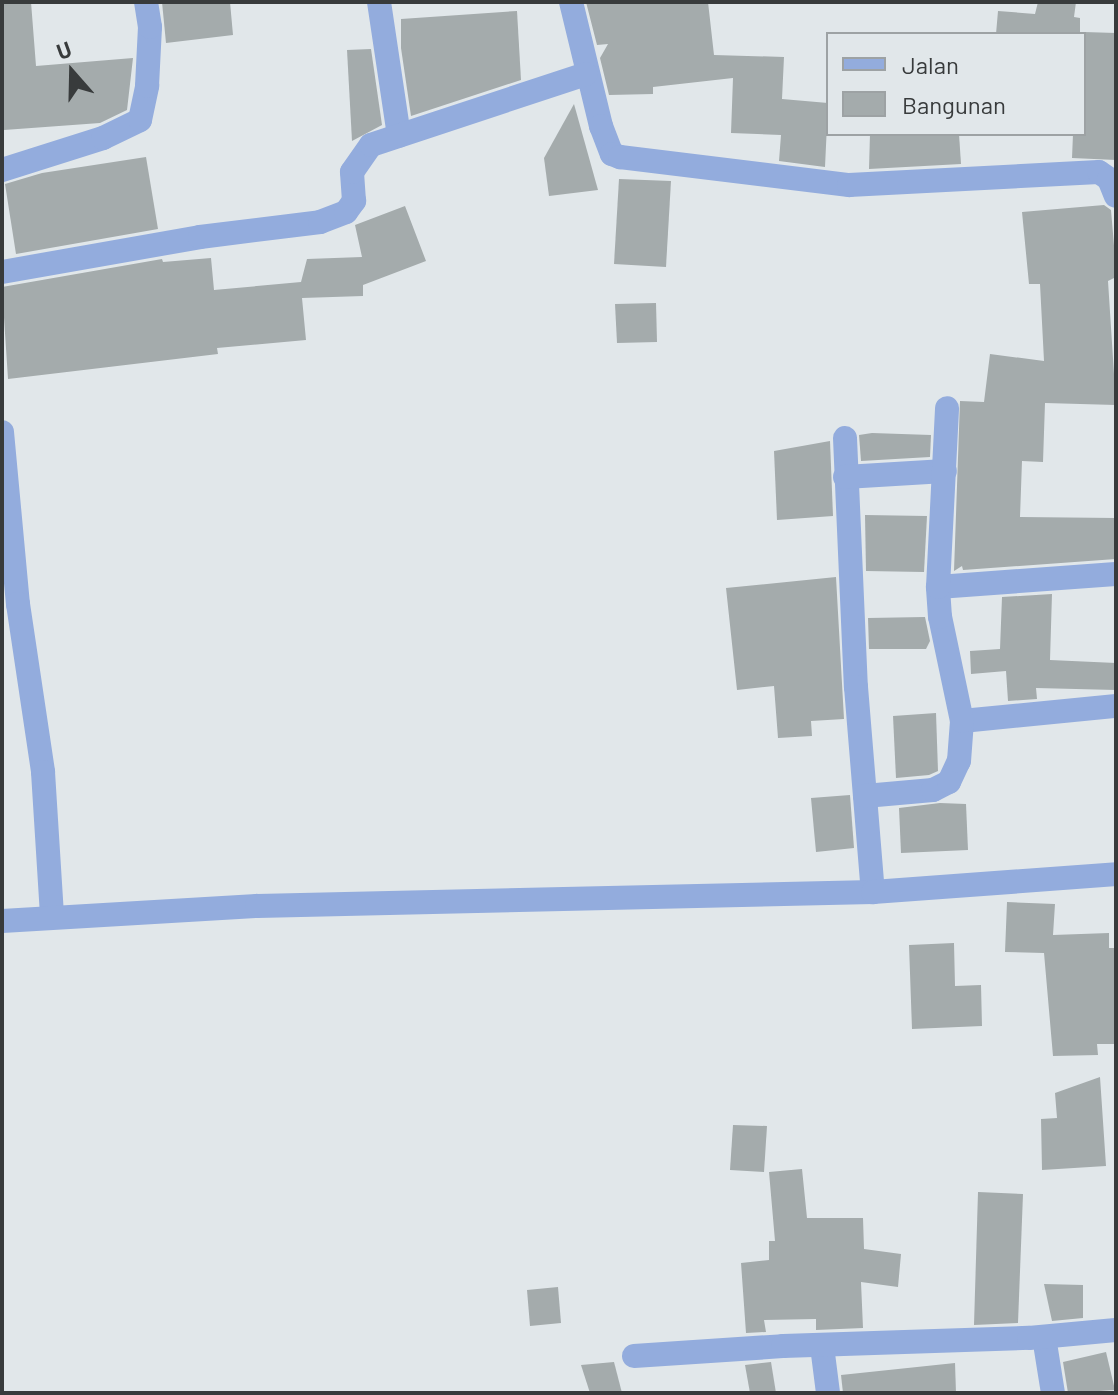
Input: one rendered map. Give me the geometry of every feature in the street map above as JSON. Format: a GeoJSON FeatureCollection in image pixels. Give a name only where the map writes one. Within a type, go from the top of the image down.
{"type":"FeatureCollection","features":[{"type":"Feature","properties":{"kind":"street"},"geometry":{"type":"LineString","coordinates":[[2,170],[103,138],[140,120],[147,86],[150,27],[146,2]]}},
{"type":"Feature","properties":{"kind":"street"},"geometry":{"type":"LineString","coordinates":[[379,2],[399,136]]}},
{"type":"Feature","properties":{"kind":"street"},"geometry":{"type":"LineString","coordinates":[[571,2],[586,74],[605,140],[612,154],[620,157],[849,185],[1099,172],[1109,179],[1116,196]]}},
{"type":"Feature","properties":{"kind":"street"},"geometry":{"type":"LineString","coordinates":[[2,272],[200,237],[320,222],[346,212],[354,201],[352,172],[360,156],[371,145],[586,74]]}},
{"type":"Feature","properties":{"kind":"street"},"geometry":{"type":"LineString","coordinates":[[865,796],[933,790],[949,782],[959,761],[962,721],[940,617],[938,587],[947,408]]}},
{"type":"Feature","properties":{"kind":"street"},"geometry":{"type":"LineString","coordinates":[[2,432],[18,604],[43,772],[52,916]]}},
{"type":"Feature","properties":{"kind":"street"},"geometry":{"type":"LineString","coordinates":[[845,438],[845,477],[873,892]]}},
{"type":"Feature","properties":{"kind":"street"},"geometry":{"type":"LineString","coordinates":[[845,477],[945,471]]}},
{"type":"Feature","properties":{"kind":"street"},"geometry":{"type":"LineString","coordinates":[[938,587],[1116,574]]}},
{"type":"Feature","properties":{"kind":"street"},"geometry":{"type":"LineString","coordinates":[[962,721],[1116,706]]}},
{"type":"Feature","properties":{"kind":"street"},"geometry":{"type":"LineString","coordinates":[[2,921],[257,906],[873,892],[1116,874]]}},
{"type":"Feature","properties":{"kind":"street"},"geometry":{"type":"LineString","coordinates":[[634,1356],[1044,1337],[1116,1330]]}},
{"type":"Feature","properties":{"kind":"street"},"geometry":{"type":"LineString","coordinates":[[1044,1337],[1053,1393]]}},
{"type":"Feature","properties":{"kind":"street"},"geometry":{"type":"LineString","coordinates":[[822,1346],[828,1393]]}},
{"type":"Feature","properties":{"kind":"building"},"geometry":{"type":"Polygon","coordinates":[[[2,2],[31,2],[36,66],[133,58],[127,110],[100,123],[4,130],[2,2]]]}},
{"type":"Feature","properties":{"kind":"building"},"geometry":{"type":"Polygon","coordinates":[[[162,2],[230,2],[233,35],[166,43],[162,2]]]}},
{"type":"Feature","properties":{"kind":"building"},"geometry":{"type":"Polygon","coordinates":[[[586,2],[708,2],[714,55],[784,57],[782,99],[826,103],[825,167],[779,161],[781,135],[731,133],[733,78],[653,87],[653,94],[609,95],[600,58],[608,44],[597,45],[586,2]]]}},
{"type":"Feature","properties":{"kind":"building"},"geometry":{"type":"Polygon","coordinates":[[[1038,2],[1076,2],[1074,17],[1080,18],[1080,32],[996,32],[998,11],[1035,14],[1038,2]]]}},
{"type":"Feature","properties":{"kind":"building"},"geometry":{"type":"Polygon","coordinates":[[[517,11],[521,80],[411,116],[401,48],[401,19],[517,11]]]}},
{"type":"Feature","properties":{"kind":"building"},"geometry":{"type":"Polygon","coordinates":[[[1086,32],[1116,33],[1116,160],[1072,158],[1073,136],[1086,136],[1086,32]]]}},
{"type":"Feature","properties":{"kind":"building"},"geometry":{"type":"Polygon","coordinates":[[[371,49],[382,125],[352,141],[347,50],[371,49]]]}},
{"type":"Feature","properties":{"kind":"building"},"geometry":{"type":"Polygon","coordinates":[[[574,104],[598,190],[549,196],[544,158],[574,104]]]}},
{"type":"Feature","properties":{"kind":"building"},"geometry":{"type":"Polygon","coordinates":[[[870,136],[959,136],[961,164],[869,169],[870,136]]]}},
{"type":"Feature","properties":{"kind":"building"},"geometry":{"type":"Polygon","coordinates":[[[146,157],[158,229],[16,254],[5,184],[42,173],[146,157]]]}},
{"type":"Feature","properties":{"kind":"building"},"geometry":{"type":"Polygon","coordinates":[[[619,179],[671,181],[666,267],[614,264],[619,179]]]}},
{"type":"Feature","properties":{"kind":"building"},"geometry":{"type":"Polygon","coordinates":[[[1104,205],[1111,210],[1116,269],[1116,277],[1108,281],[1116,405],[1045,403],[1043,462],[1022,461],[1020,517],[1116,518],[1116,559],[963,570],[962,566],[954,571],[960,401],[984,402],[990,354],[1044,361],[1040,284],[1029,284],[1022,212],[1104,205]]]}},
{"type":"Feature","properties":{"kind":"building"},"geometry":{"type":"Polygon","coordinates":[[[405,206],[426,261],[363,285],[363,296],[302,298],[306,340],[217,348],[218,354],[8,379],[2,287],[162,259],[163,262],[211,258],[214,290],[301,282],[307,259],[362,257],[355,225],[405,206]]]}},
{"type":"Feature","properties":{"kind":"building"},"geometry":{"type":"Polygon","coordinates":[[[656,303],[657,342],[617,343],[615,304],[656,303]]]}},
{"type":"Feature","properties":{"kind":"building"},"geometry":{"type":"Polygon","coordinates":[[[859,435],[931,435],[930,457],[861,461],[859,435]]]}},
{"type":"Feature","properties":{"kind":"building"},"geometry":{"type":"Polygon","coordinates":[[[830,441],[833,516],[777,520],[774,451],[830,441]]]}},
{"type":"Feature","properties":{"kind":"building"},"geometry":{"type":"Polygon","coordinates":[[[865,515],[927,516],[924,572],[866,571],[865,515]]]}},
{"type":"Feature","properties":{"kind":"building"},"geometry":{"type":"Polygon","coordinates":[[[836,577],[844,719],[811,721],[812,736],[778,738],[774,686],[737,690],[726,588],[836,577]]]}},
{"type":"Feature","properties":{"kind":"building"},"geometry":{"type":"Polygon","coordinates":[[[1052,594],[1050,660],[1116,663],[1116,690],[1036,688],[1037,699],[1008,701],[1006,671],[971,674],[970,651],[1000,649],[1002,597],[1052,594]]]}},
{"type":"Feature","properties":{"kind":"building"},"geometry":{"type":"Polygon","coordinates":[[[925,617],[930,641],[926,649],[869,649],[868,618],[925,617]]]}},
{"type":"Feature","properties":{"kind":"building"},"geometry":{"type":"Polygon","coordinates":[[[936,713],[938,771],[929,775],[896,778],[893,716],[936,713]]]}},
{"type":"Feature","properties":{"kind":"building"},"geometry":{"type":"Polygon","coordinates":[[[850,795],[854,848],[816,852],[811,798],[850,795]]]}},
{"type":"Feature","properties":{"kind":"building"},"geometry":{"type":"Polygon","coordinates":[[[940,803],[966,804],[968,850],[901,853],[899,808],[940,803]]]}},
{"type":"Feature","properties":{"kind":"building"},"geometry":{"type":"Polygon","coordinates":[[[1007,902],[1055,904],[1053,935],[1109,933],[1109,948],[1116,948],[1116,1044],[1097,1044],[1098,1055],[1053,1056],[1044,953],[1005,952],[1007,902]]]}},
{"type":"Feature","properties":{"kind":"building"},"geometry":{"type":"Polygon","coordinates":[[[954,943],[955,986],[981,985],[982,1026],[912,1029],[909,945],[954,943]]]}},
{"type":"Feature","properties":{"kind":"building"},"geometry":{"type":"Polygon","coordinates":[[[1100,1077],[1106,1166],[1042,1170],[1041,1119],[1057,1118],[1055,1093],[1100,1077]]]}},
{"type":"Feature","properties":{"kind":"building"},"geometry":{"type":"Polygon","coordinates":[[[733,1125],[767,1126],[764,1172],[730,1170],[733,1125]]]}},
{"type":"Feature","properties":{"kind":"building"},"geometry":{"type":"Polygon","coordinates":[[[802,1169],[807,1218],[863,1218],[864,1249],[901,1254],[898,1287],[861,1282],[863,1328],[816,1330],[816,1319],[764,1320],[766,1332],[746,1333],[741,1263],[769,1260],[769,1241],[775,1241],[769,1172],[802,1169]]]}},
{"type":"Feature","properties":{"kind":"building"},"geometry":{"type":"Polygon","coordinates":[[[978,1192],[1023,1194],[1018,1323],[974,1325],[978,1192]]]}},
{"type":"Feature","properties":{"kind":"building"},"geometry":{"type":"Polygon","coordinates":[[[1044,1284],[1083,1285],[1083,1318],[1052,1321],[1044,1284]]]}},
{"type":"Feature","properties":{"kind":"building"},"geometry":{"type":"Polygon","coordinates":[[[558,1287],[561,1323],[530,1326],[527,1290],[558,1287]]]}},
{"type":"Feature","properties":{"kind":"building"},"geometry":{"type":"Polygon","coordinates":[[[1106,1352],[1115,1390],[1068,1393],[1063,1362],[1106,1352]]]}},
{"type":"Feature","properties":{"kind":"building"},"geometry":{"type":"Polygon","coordinates":[[[614,1362],[622,1393],[590,1393],[581,1365],[614,1362]]]}},
{"type":"Feature","properties":{"kind":"building"},"geometry":{"type":"Polygon","coordinates":[[[771,1362],[776,1393],[750,1393],[745,1365],[771,1362]]]}},
{"type":"Feature","properties":{"kind":"building"},"geometry":{"type":"Polygon","coordinates":[[[955,1363],[956,1393],[843,1393],[841,1375],[955,1363]]]}}]}
